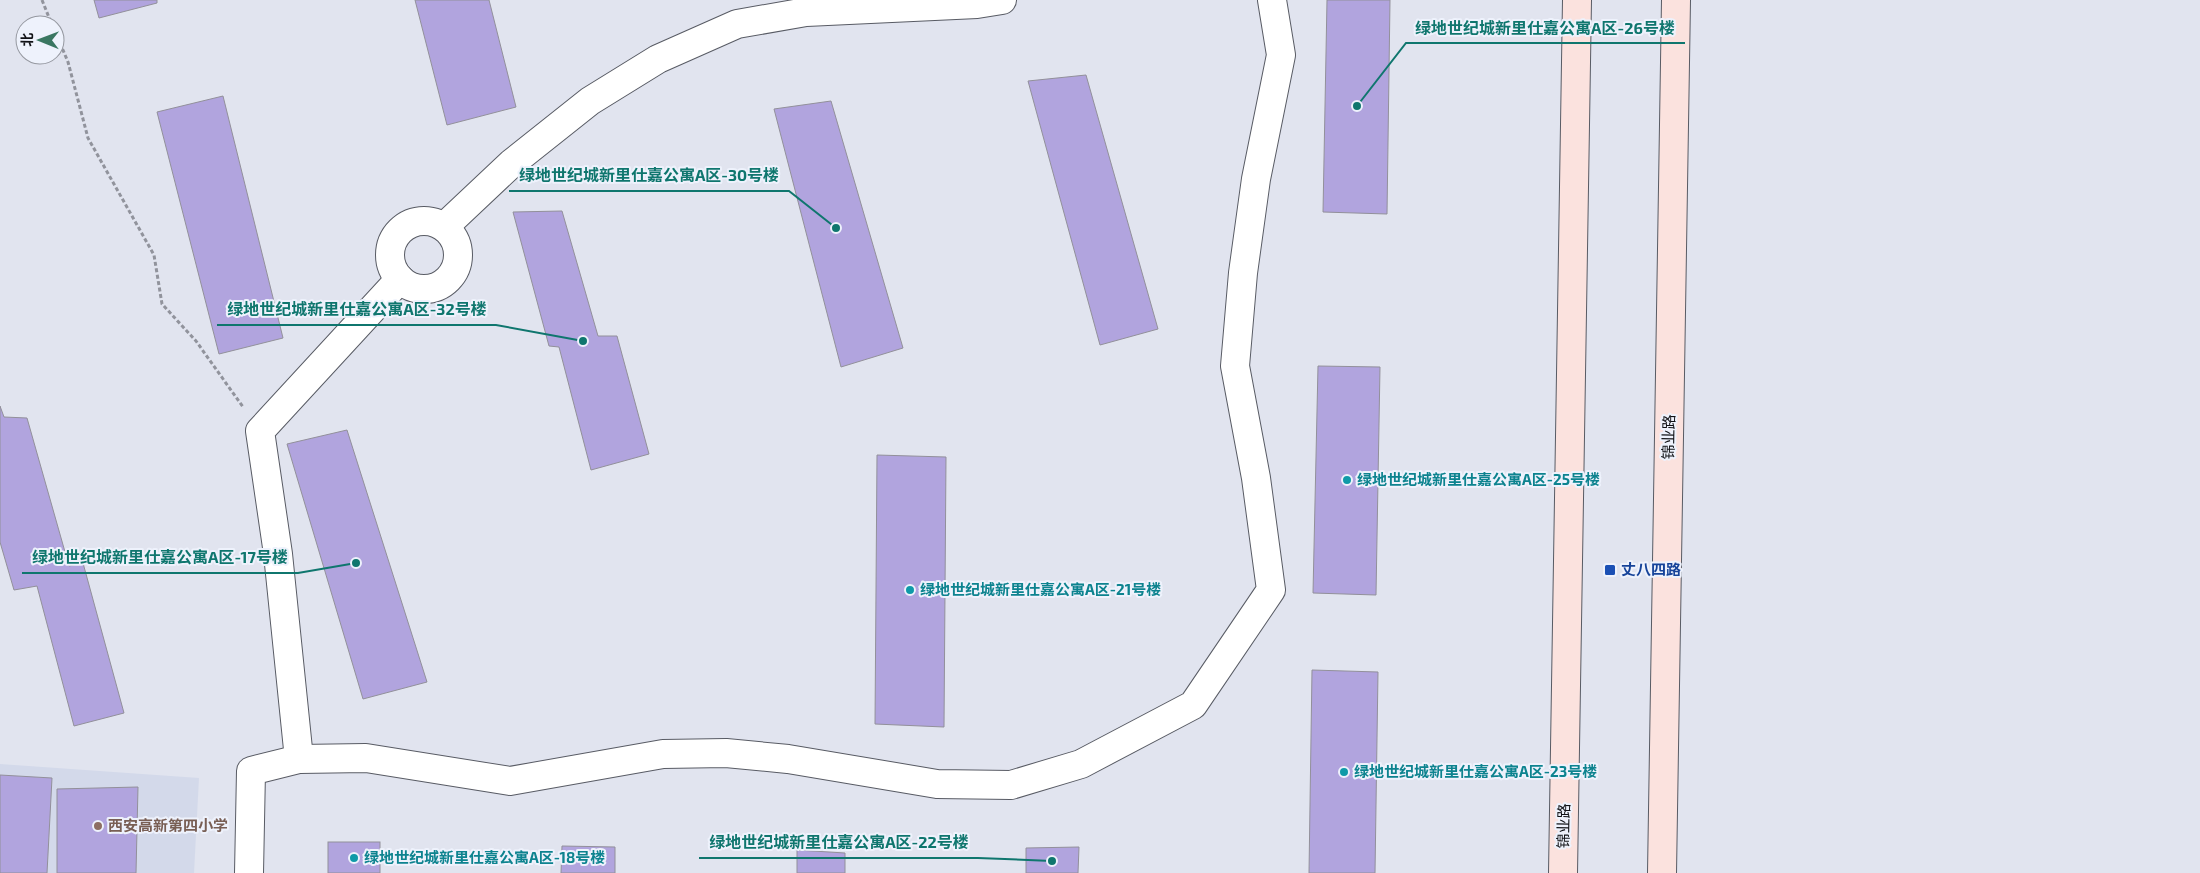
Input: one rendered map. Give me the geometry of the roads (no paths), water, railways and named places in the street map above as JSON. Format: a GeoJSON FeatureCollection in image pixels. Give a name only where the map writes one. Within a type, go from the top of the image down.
{"type":"FeatureCollection","features":[{"type":"Feature","properties":{"kind":"main road","name":"锦业路"},"geometry":{"type":"LineString","coordinates":[[1563,873],[1577,0]]}},
{"type":"Feature","properties":{"kind":"main road","name":"锦业路"},"geometry":{"type":"LineString","coordinates":[[1662,873],[1676,0]]}},
{"type":"Feature","properties":{"kind":"street"},"geometry":{"type":"LineString","coordinates":[[444,227],[512,163],[590,101],[658,59],[737,24],[806,12],[977,4],[1002,0]]}},
{"type":"Feature","properties":{"kind":"street"},"geometry":{"type":"LineString","coordinates":[[249,873],[251,771],[300,759],[366,758],[510,781],[663,754],[726,753],[788,759],[937,784],[1011,785],[1081,764],[1193,705],[1271,590],[1256,478],[1235,366],[1242,273],[1256,179],[1281,55],[1272,0]]}},
{"type":"Feature","properties":{"kind":"street"},"geometry":{"type":"LineString","coordinates":[[423,220],[434,222],[444,227],[452,235],[458,256],[456,267],[450,277],[442,284],[431,288],[410,286],[400,279],[390,259],[395,237],[402,228],[412,222],[423,220]]}},
{"type":"Feature","properties":{"kind":"street"},"geometry":{"type":"LineString","coordinates":[[300,759],[278,554],[260,431],[400,279]]}},
{"type":"Feature","properties":{"kind":"place","name":"绿地世纪城新里仕嘉公寓A区-26号楼"},"geometry":{"type":"Point","coordinates":[1357,106]}},
{"type":"Feature","properties":{"kind":"place","name":"绿地世纪城新里仕嘉公寓A区-30号楼"},"geometry":{"type":"Point","coordinates":[836,228]}},
{"type":"Feature","properties":{"kind":"place","name":"绿地世纪城新里仕嘉公寓A区-32号楼"},"geometry":{"type":"Point","coordinates":[583,341]}},
{"type":"Feature","properties":{"kind":"place","name":"绿地世纪城新里仕嘉公寓A区-25号楼"},"geometry":{"type":"Point","coordinates":[1347,480]}},
{"type":"Feature","properties":{"kind":"place","name":"绿地世纪城新里仕嘉公寓A区-17号楼"},"geometry":{"type":"Point","coordinates":[356,563]}},
{"type":"Feature","properties":{"kind":"place","name":"丈八四路"},"geometry":{"type":"Point","coordinates":[1610,570]}},
{"type":"Feature","properties":{"kind":"place","name":"绿地世纪城新里仕嘉公寓A区-21号楼"},"geometry":{"type":"Point","coordinates":[910,590]}},
{"type":"Feature","properties":{"kind":"place","name":"绿地世纪城新里仕嘉公寓A区-23号楼"},"geometry":{"type":"Point","coordinates":[1344,772]}},
{"type":"Feature","properties":{"kind":"place","name":"西安高新第四小学"},"geometry":{"type":"Point","coordinates":[98,826]}},
{"type":"Feature","properties":{"kind":"place","name":"绿地世纪城新里仕嘉公寓A区-18号楼"},"geometry":{"type":"Point","coordinates":[354,858]}},
{"type":"Feature","properties":{"kind":"place","name":"绿地世纪城新里仕嘉公寓A区-22号楼"},"geometry":{"type":"Point","coordinates":[1052,861]}}]}
